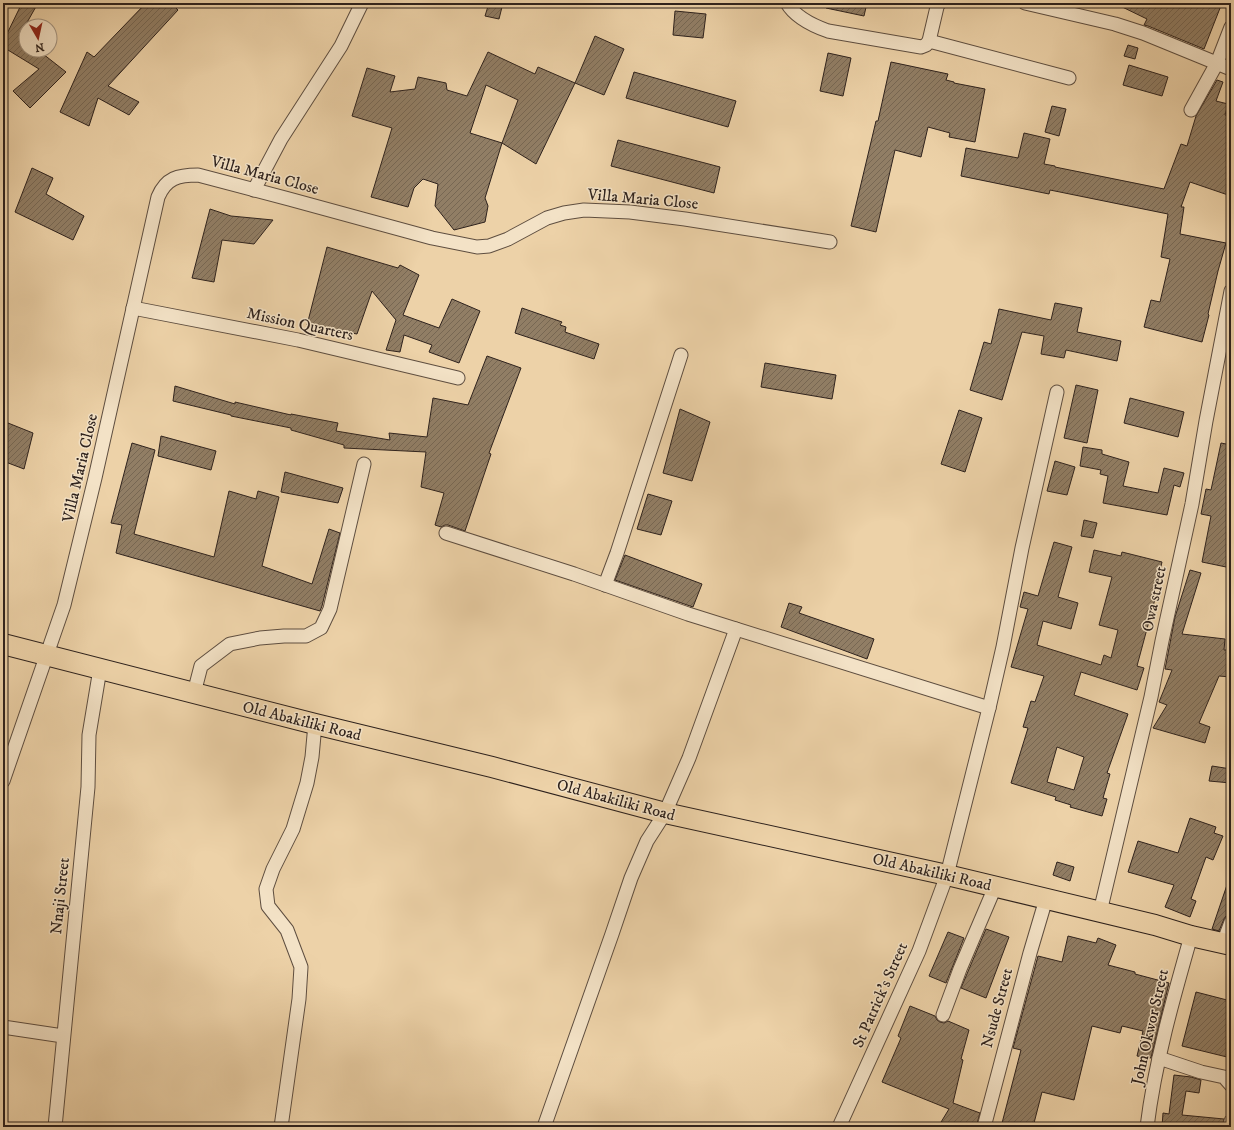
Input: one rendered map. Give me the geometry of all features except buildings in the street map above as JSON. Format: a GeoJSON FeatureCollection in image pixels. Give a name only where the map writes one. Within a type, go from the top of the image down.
{"type":"FeatureCollection","features":[{"type":"Feature","properties":{"kind":"main road","name":"Old Abakiliki Road"},"geometry":{"type":"LineString","coordinates":[[3,644],[665,813],[947,875],[1156,925],[1190,936],[1227,944]]}},
{"type":"Feature","properties":{"kind":"street"},"geometry":{"type":"LineString","coordinates":[[254,190],[281,139],[341,46],[362,3]]}},
{"type":"Feature","properties":{"kind":"street"},"geometry":{"type":"LineString","coordinates":[[787,3],[805,20],[816,27],[828,31],[921,47],[926,45],[929,41],[939,3]]}},
{"type":"Feature","properties":{"kind":"street"},"geometry":{"type":"LineString","coordinates":[[1025,3],[1115,24],[1144,33],[1231,69]]}},
{"type":"Feature","properties":{"kind":"street"},"geometry":{"type":"LineString","coordinates":[[1191,110],[1217,64],[1231,27]]}},
{"type":"Feature","properties":{"kind":"street"},"geometry":{"type":"LineString","coordinates":[[929,41],[1069,78]]}},
{"type":"Feature","properties":{"kind":"street","name":"Villa Maria Close"},"geometry":{"type":"LineString","coordinates":[[3,781],[64,605],[75,563],[158,197],[168,181],[183,175],[198,175],[425,236],[477,247],[489,246],[508,239],[547,218],[564,213],[584,210],[630,212],[686,219],[830,242]]}},
{"type":"Feature","properties":{"kind":"street","name":"Owa street"},"geometry":{"type":"LineString","coordinates":[[1100,912],[1152,697],[1162,641],[1192,504],[1231,291]]}},
{"type":"Feature","properties":{"kind":"street","name":"Mission Quarters"},"geometry":{"type":"LineString","coordinates":[[133,308],[298,340],[458,378]]}},
{"type":"Feature","properties":{"kind":"street"},"geometry":{"type":"LineString","coordinates":[[605,585],[617,554],[681,354]]}},
{"type":"Feature","properties":{"kind":"street","name":"St Patrick's Street"},"geometry":{"type":"LineString","coordinates":[[839,1127],[919,951],[947,875],[1003,647],[1022,548],[1057,392]]}},
{"type":"Feature","properties":{"kind":"street"},"geometry":{"type":"LineString","coordinates":[[194,693],[202,666],[230,644],[260,638],[306,636],[322,628],[330,609],[364,464]]}},
{"type":"Feature","properties":{"kind":"street"},"geometry":{"type":"LineString","coordinates":[[446,533],[539,562],[675,610],[989,708]]}},
{"type":"Feature","properties":{"kind":"street"},"geometry":{"type":"LineString","coordinates":[[544,1127],[631,878],[647,841],[665,813],[689,758],[736,629]]}},
{"type":"Feature","properties":{"kind":"street","name":"Nnaji Street"},"geometry":{"type":"LineString","coordinates":[[55,1127],[88,787],[89,735],[100,669]]}},
{"type":"Feature","properties":{"kind":"street"},"geometry":{"type":"LineString","coordinates":[[283,1126],[299,999],[301,967],[287,930],[268,906],[266,889],[273,869],[293,829],[307,783],[312,757],[315,724]]}},
{"type":"Feature","properties":{"kind":"street"},"geometry":{"type":"LineString","coordinates":[[943,1015],[960,969],[994,887]]}},
{"type":"Feature","properties":{"kind":"street","name":"Nsude Street"},"geometry":{"type":"LineString","coordinates":[[984,1127],[1046,899]]}},
{"type":"Feature","properties":{"kind":"street"},"geometry":{"type":"LineString","coordinates":[[1227,944],[1231,922]]}},
{"type":"Feature","properties":{"kind":"street","name":"John Okwor Street"},"geometry":{"type":"LineString","coordinates":[[1147,1127],[1159,1058],[1169,1013],[1190,936]]}},
{"type":"Feature","properties":{"kind":"street"},"geometry":{"type":"LineString","coordinates":[[3,1027],[63,1036]]}},
{"type":"Feature","properties":{"kind":"street"},"geometry":{"type":"LineString","coordinates":[[1159,1058],[1201,1072],[1224,1077],[1231,1085]]}},
{"type":"Feature","properties":{"kind":"street"},"geometry":{"type":"LineString","coordinates":[[1230,1127],[1231,1121]]}}]}
